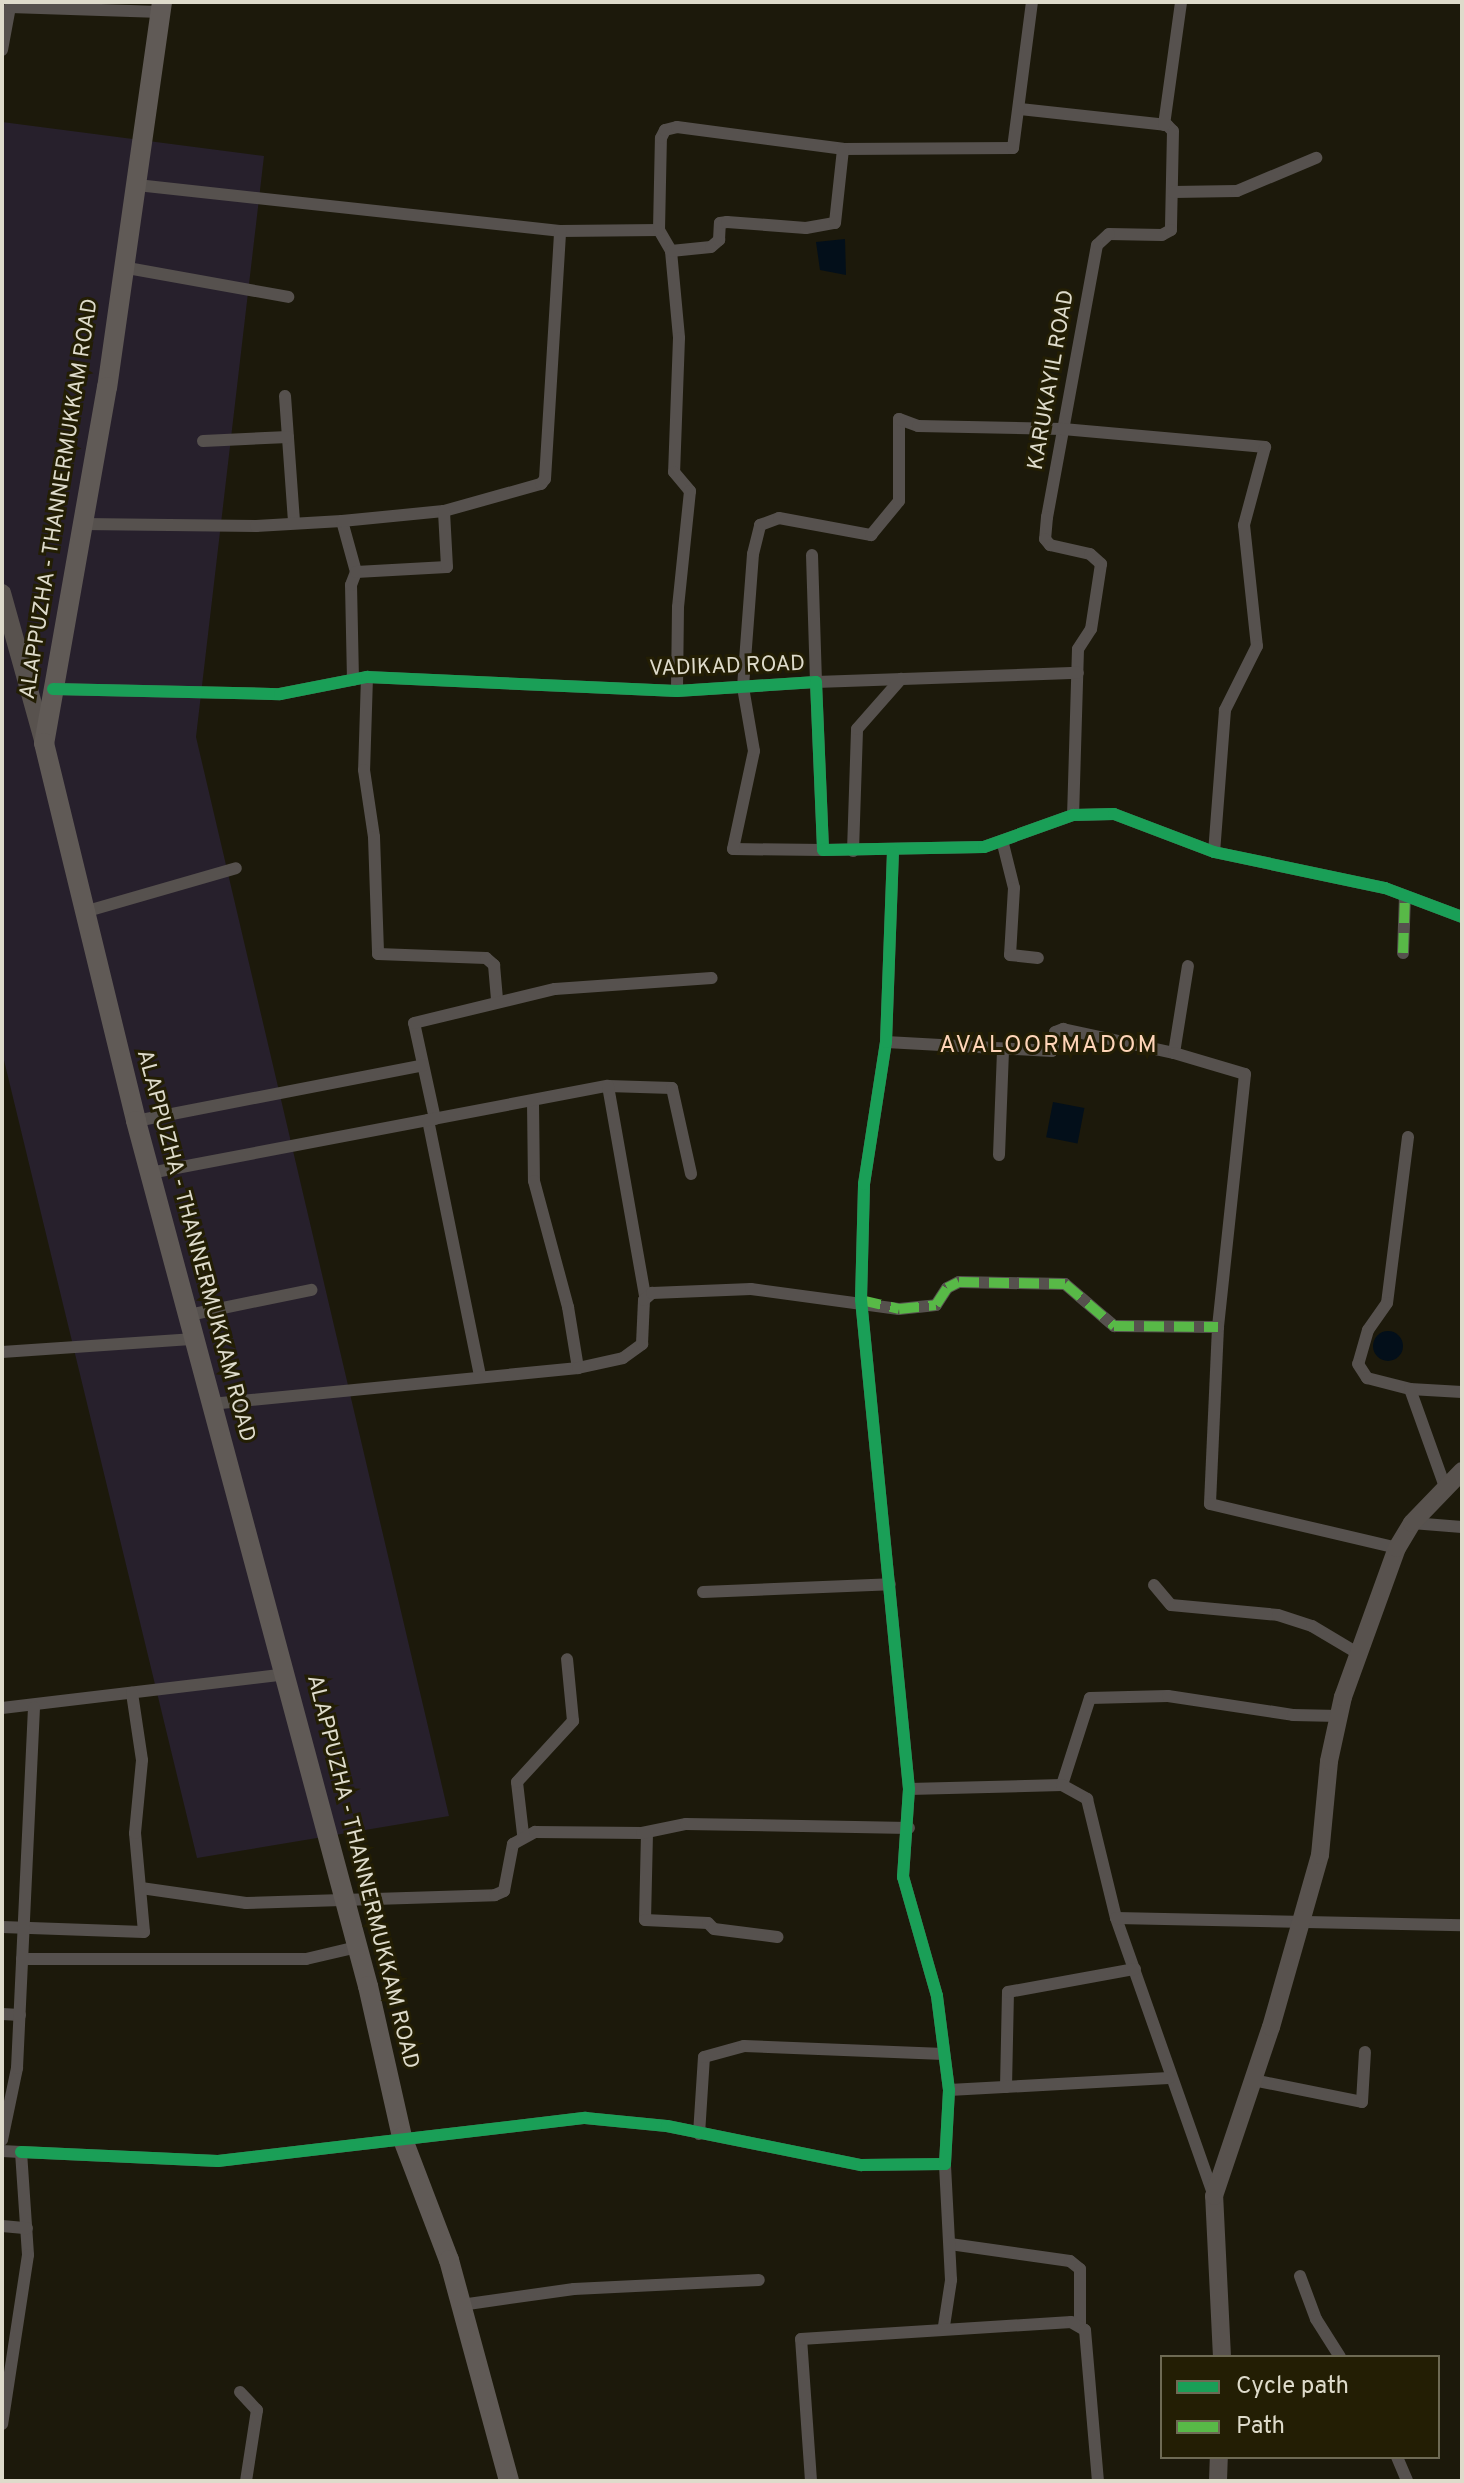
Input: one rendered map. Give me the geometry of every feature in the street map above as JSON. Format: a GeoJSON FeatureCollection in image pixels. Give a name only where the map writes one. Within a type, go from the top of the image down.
{"type":"FeatureCollection","features":[{"type":"Feature","properties":{"kind":"main road","name":"ALAPPUZHA - THANNERMUKKAM ROAD"},"geometry":{"type":"LineString","coordinates":[[162,7],[83,524],[44,743],[136,1121],[287,1674],[402,2137],[461,2305],[509,2481]]}},
{"type":"Feature","properties":{"kind":"main road"},"geometry":{"type":"LineString","coordinates":[[2,593],[44,743]]}},
{"type":"Feature","properties":{"kind":"main road"},"geometry":{"type":"LineString","coordinates":[[1222,2355],[1214,2196],[1253,2080],[1320,1855],[1339,1716],[1397,1548],[1412,1523],[1462,1471]]}},
{"type":"Feature","properties":{"kind":"main road"},"geometry":{"type":"LineString","coordinates":[[1218,2481],[1219,2459]]}},
{"type":"Feature","properties":{"kind":"street"},"geometry":{"type":"LineString","coordinates":[[677,691],[678,607],[690,491],[674,472],[679,338],[671,251],[659,230],[665,130],[729,132],[843,149],[961,146],[1001,151],[1013,148],[1032,2]]}},
{"type":"Feature","properties":{"kind":"street"},"geometry":{"type":"LineString","coordinates":[[1020,109],[1164,125],[1181,2]]}},
{"type":"Feature","properties":{"kind":"street"},"geometry":{"type":"LineString","coordinates":[[2,50],[10,7],[162,7]]}},
{"type":"Feature","properties":{"kind":"street","name":"KARUKAYIL ROAD"},"geometry":{"type":"LineString","coordinates":[[1073,815],[1078,649],[1091,629],[1101,564],[1090,554],[1045,539],[1097,245],[1109,234],[1167,233],[1173,223],[1173,131],[1164,125]]}},
{"type":"Feature","properties":{"kind":"street"},"geometry":{"type":"LineString","coordinates":[[671,251],[711,247],[719,240],[720,223],[826,228],[835,223],[843,149]]}},
{"type":"Feature","properties":{"kind":"street"},"geometry":{"type":"LineString","coordinates":[[1173,192],[1237,191],[1316,158]]}},
{"type":"Feature","properties":{"kind":"street"},"geometry":{"type":"LineString","coordinates":[[137,185],[560,231],[659,230]]}},
{"type":"Feature","properties":{"kind":"street"},"geometry":{"type":"LineString","coordinates":[[83,524],[342,521],[444,511],[528,490],[545,479],[560,231]]}},
{"type":"Feature","properties":{"kind":"street"},"geometry":{"type":"LineString","coordinates":[[122,267],[288,297]]}},
{"type":"Feature","properties":{"kind":"street"},"geometry":{"type":"LineString","coordinates":[[285,396],[294,523]]}},
{"type":"Feature","properties":{"kind":"street"},"geometry":{"type":"LineString","coordinates":[[1214,852],[1225,710],[1257,646],[1244,525],[1265,447],[1063,429],[918,426],[899,419],[899,501],[871,535],[779,518],[760,525],[743,687],[754,751],[733,849],[893,852],[1003,844],[1073,815],[1114,814],[1214,852],[1405,896],[1462,917]]}},
{"type":"Feature","properties":{"kind":"street"},"geometry":{"type":"LineString","coordinates":[[203,441],[288,437]]}},
{"type":"Feature","properties":{"kind":"street"},"geometry":{"type":"LineString","coordinates":[[356,572],[447,567],[444,511]]}},
{"type":"Feature","properties":{"kind":"street"},"geometry":{"type":"LineString","coordinates":[[342,521],[356,572],[351,585],[353,680]]}},
{"type":"Feature","properties":{"kind":"street"},"geometry":{"type":"LineString","coordinates":[[812,555],[816,682],[1078,673]]}},
{"type":"Feature","properties":{"kind":"street"},"geometry":{"type":"LineString","coordinates":[[367,677],[364,770],[374,837],[378,954],[486,958],[494,965],[497,1002]]}},
{"type":"Feature","properties":{"kind":"street","name":"VADIKAD ROAD"},"geometry":{"type":"LineString","coordinates":[[53,689],[280,694],[367,677],[677,691],[816,682],[823,850]]}},
{"type":"Feature","properties":{"kind":"street"},"geometry":{"type":"LineString","coordinates":[[853,851],[857,729],[901,679]]}},
{"type":"Feature","properties":{"kind":"street"},"geometry":{"type":"LineString","coordinates":[[1003,844],[1014,888],[1010,955],[1038,958]]}},
{"type":"Feature","properties":{"kind":"street"},"geometry":{"type":"LineString","coordinates":[[893,852],[886,1042],[864,1184],[861,1300],[909,1789],[909,1828],[903,1877],[937,1996],[949,2090],[945,2164],[950,2244],[944,2326]]}},
{"type":"Feature","properties":{"kind":"street"},"geometry":{"type":"LineString","coordinates":[[84,912],[236,868]]}},
{"type":"Feature","properties":{"kind":"street"},"geometry":{"type":"LineString","coordinates":[[1403,953],[1405,896]]}},
{"type":"Feature","properties":{"kind":"street"},"geometry":{"type":"LineString","coordinates":[[1174,1053],[1188,966]]}},
{"type":"Feature","properties":{"kind":"street"},"geometry":{"type":"LineString","coordinates":[[480,1376],[414,1023],[571,987],[712,978]]}},
{"type":"Feature","properties":{"kind":"street"},"geometry":{"type":"LineString","coordinates":[[886,1042],[1003,1051],[1052,1051],[1055,1032],[1063,1029],[1174,1053],[1245,1074],[1218,1327],[1210,1504],[1397,1548]]}},
{"type":"Feature","properties":{"kind":"street"},"geometry":{"type":"LineString","coordinates":[[999,1155],[1003,1051]]}},
{"type":"Feature","properties":{"kind":"street"},"geometry":{"type":"LineString","coordinates":[[136,1121],[423,1065]]}},
{"type":"Feature","properties":{"kind":"street"},"geometry":{"type":"LineString","coordinates":[[150,1173],[432,1119],[533,1103],[608,1086],[672,1088],[691,1174]]}},
{"type":"Feature","properties":{"kind":"street"},"geometry":{"type":"LineString","coordinates":[[211,1404],[578,1368],[636,1351],[643,1340],[645,1295],[608,1086]]}},
{"type":"Feature","properties":{"kind":"street"},"geometry":{"type":"LineString","coordinates":[[533,1103],[534,1181],[568,1307],[578,1368]]}},
{"type":"Feature","properties":{"kind":"street"},"geometry":{"type":"LineString","coordinates":[[1408,1137],[1387,1303],[1368,1330],[1358,1364],[1367,1378],[1410,1389],[1462,1392]]}},
{"type":"Feature","properties":{"kind":"street"},"geometry":{"type":"LineString","coordinates":[[645,1295],[751,1289],[861,1300],[899,1309],[936,1305],[947,1288],[959,1282],[1065,1284],[1114,1326],[1218,1327]]}},
{"type":"Feature","properties":{"kind":"street"},"geometry":{"type":"LineString","coordinates":[[189,1315],[311,1290]]}},
{"type":"Feature","properties":{"kind":"street"},"geometry":{"type":"LineString","coordinates":[[2,1352],[195,1339]]}},
{"type":"Feature","properties":{"kind":"street"},"geometry":{"type":"LineString","coordinates":[[1410,1389],[1445,1487]]}},
{"type":"Feature","properties":{"kind":"street"},"geometry":{"type":"LineString","coordinates":[[1412,1523],[1462,1527]]}},
{"type":"Feature","properties":{"kind":"street"},"geometry":{"type":"LineString","coordinates":[[703,1592],[890,1584]]}},
{"type":"Feature","properties":{"kind":"street"},"geometry":{"type":"LineString","coordinates":[[1154,1585],[1171,1605],[1229,1614],[1266,1612],[1312,1626],[1359,1654]]}},
{"type":"Feature","properties":{"kind":"street"},"geometry":{"type":"LineString","coordinates":[[523,1834],[517,1782],[573,1721],[567,1659]]}},
{"type":"Feature","properties":{"kind":"street"},"geometry":{"type":"LineString","coordinates":[[2,1708],[34,1707],[287,1674]]}},
{"type":"Feature","properties":{"kind":"street"},"geometry":{"type":"LineString","coordinates":[[2,1927],[144,1932],[135,1833],[142,1760],[132,1693]]}},
{"type":"Feature","properties":{"kind":"street"},"geometry":{"type":"LineString","coordinates":[[1062,1785],[1090,1698],[1168,1696],[1293,1715],[1339,1716]]}},
{"type":"Feature","properties":{"kind":"street"},"geometry":{"type":"LineString","coordinates":[[2,2140],[17,2068],[34,1707]]}},
{"type":"Feature","properties":{"kind":"street"},"geometry":{"type":"LineString","coordinates":[[909,1789],[1062,1785],[1087,1799],[1116,1918],[1169,2078],[1214,2196]]}},
{"type":"Feature","properties":{"kind":"street"},"geometry":{"type":"LineString","coordinates":[[141,1888],[246,1903],[500,1894],[513,1844],[523,1834],[647,1833],[686,1824],[909,1828]]}},
{"type":"Feature","properties":{"kind":"street"},"geometry":{"type":"LineString","coordinates":[[647,1833],[645,1920],[708,1923],[714,1929],[777,1937]]}},
{"type":"Feature","properties":{"kind":"street"},"geometry":{"type":"LineString","coordinates":[[1116,1918],[1462,1925]]}},
{"type":"Feature","properties":{"kind":"street"},"geometry":{"type":"LineString","coordinates":[[22,1959],[306,1959],[357,1947]]}},
{"type":"Feature","properties":{"kind":"street"},"geometry":{"type":"LineString","coordinates":[[1006,2087],[1008,1992],[1135,1969]]}},
{"type":"Feature","properties":{"kind":"street"},"geometry":{"type":"LineString","coordinates":[[2,2014],[20,2015]]}},
{"type":"Feature","properties":{"kind":"street"},"geometry":{"type":"LineString","coordinates":[[699,2134],[704,2057],[744,2046],[944,2054]]}},
{"type":"Feature","properties":{"kind":"street"},"geometry":{"type":"LineString","coordinates":[[1253,2080],[1362,2102],[1365,2052]]}},
{"type":"Feature","properties":{"kind":"street"},"geometry":{"type":"LineString","coordinates":[[949,2090],[1169,2078]]}},
{"type":"Feature","properties":{"kind":"street"},"geometry":{"type":"LineString","coordinates":[[2,2151],[218,2161],[402,2137],[585,2118],[699,2134],[861,2165],[945,2164]]}},
{"type":"Feature","properties":{"kind":"street"},"geometry":{"type":"LineString","coordinates":[[2,2424],[27,2266],[21,2152]]}},
{"type":"Feature","properties":{"kind":"street"},"geometry":{"type":"LineString","coordinates":[[2,2226],[27,2228]]}},
{"type":"Feature","properties":{"kind":"street"},"geometry":{"type":"LineString","coordinates":[[950,2244],[1070,2261],[1080,2269],[1080,2325],[1085,2330],[1098,2481]]}},
{"type":"Feature","properties":{"kind":"street"},"geometry":{"type":"LineString","coordinates":[[1300,2276],[1316,2319],[1339,2355]]}},
{"type":"Feature","properties":{"kind":"street"},"geometry":{"type":"LineString","coordinates":[[461,2305],[574,2289],[759,2280]]}},
{"type":"Feature","properties":{"kind":"street"},"geometry":{"type":"LineString","coordinates":[[811,2481],[801,2339],[944,2326],[1080,2325]]}},
{"type":"Feature","properties":{"kind":"street"},"geometry":{"type":"LineString","coordinates":[[240,2392],[257,2410],[246,2481]]}},
{"type":"Feature","properties":{"kind":"street"},"geometry":{"type":"LineString","coordinates":[[1398,2459],[1407,2481]]}},
{"type":"Feature","properties":{"kind":"shaded area"},"geometry":{"type":"Polygon","coordinates":[[[2,122],[264,156],[196,737],[449,1816],[197,1858],[2,1052],[2,122]]]}},
{"type":"Feature","properties":{"kind":"water"},"geometry":{"type":"Polygon","coordinates":[[[845,239],[846,275],[820,270],[816,242],[845,239]]]}},
{"type":"Feature","properties":{"kind":"water"},"geometry":{"type":"Polygon","coordinates":[[[1053,1102],[1084,1108],[1078,1143],[1046,1137],[1053,1102]]]}},
{"type":"Feature","properties":{"kind":"water"},"geometry":{"type":"Polygon","coordinates":[[[1388,1331],[1399,1335],[1403,1346],[1399,1357],[1388,1361],[1377,1357],[1373,1346],[1377,1335],[1388,1331]]]}},
{"type":"Feature","properties":{"kind":"marked path"},"geometry":{"type":"LineString","coordinates":[[1403,953],[1405,896]]}},
{"type":"Feature","properties":{"kind":"marked path"},"geometry":{"type":"LineString","coordinates":[[861,1300],[899,1309],[936,1305],[947,1288],[959,1282],[1065,1284],[1114,1326],[1218,1327]]}},
{"type":"Feature","properties":{"kind":"cycle path"},"geometry":{"type":"LineString","coordinates":[[53,689],[280,694],[367,677],[677,691],[816,682],[823,850],[984,847],[1073,815],[1114,814],[1214,852],[1385,888],[1462,917]]}},
{"type":"Feature","properties":{"kind":"cycle path"},"geometry":{"type":"LineString","coordinates":[[21,2152],[218,2161],[585,2118],[667,2126],[861,2165],[945,2164],[949,2090],[937,1996],[903,1877],[909,1789],[861,1300],[864,1184],[886,1042],[893,852]]}},
{"type":"Feature","properties":{"kind":"district","name":"AVALOORMADOM"},"geometry":{"type":"Point","coordinates":[1049,1047]}}]}
